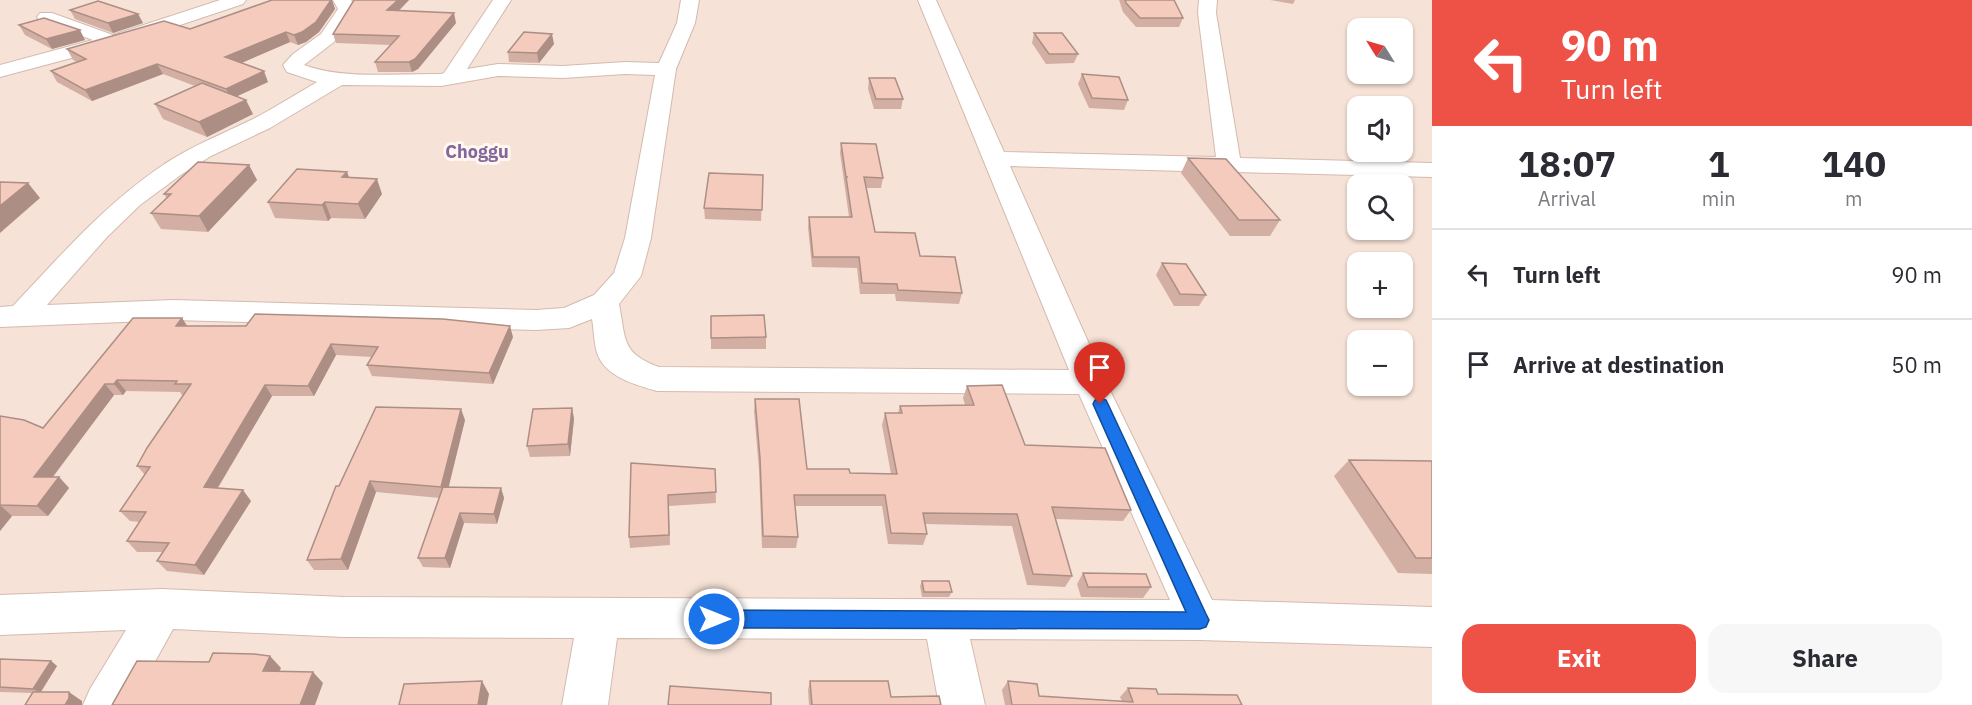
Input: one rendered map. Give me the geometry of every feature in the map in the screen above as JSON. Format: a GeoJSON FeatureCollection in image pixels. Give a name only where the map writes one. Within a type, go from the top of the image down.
{"type":"FeatureCollection","features":[{"type":"Feature","properties":{"kind":"street"},"geometry":{"type":"LineString","coordinates":[[0,71],[113,41],[237,0]]}},
{"type":"Feature","properties":{"kind":"street"},"geometry":{"type":"LineString","coordinates":[[342,0],[347,9],[332,32],[293,65],[294,68],[309,74],[338,79],[441,80],[498,69],[563,72],[666,69]]}},
{"type":"Feature","properties":{"kind":"street"},"geometry":{"type":"LineString","coordinates":[[451,78],[502,0]]}},
{"type":"Feature","properties":{"kind":"street"},"geometry":{"type":"LineString","coordinates":[[10,317],[173,310],[536,320],[569,318],[604,302],[627,276],[638,238],[666,69],[686,23],[690,0]]}},
{"type":"Feature","properties":{"kind":"street"},"geometry":{"type":"LineString","coordinates":[[927,0],[1090,382],[1200,620]]}},
{"type":"Feature","properties":{"kind":"street"},"geometry":{"type":"LineString","coordinates":[[1208,0],[1207,13],[1229,167]]}},
{"type":"Feature","properties":{"kind":"street"},"geometry":{"type":"LineString","coordinates":[[46,17],[113,41]]}},
{"type":"Feature","properties":{"kind":"street"},"geometry":{"type":"LineString","coordinates":[[10,317],[131,200],[172,170],[203,151],[262,123],[338,79]]}},
{"type":"Feature","properties":{"kind":"street"},"geometry":{"type":"LineString","coordinates":[[996,159],[1229,167],[1432,170]]}},
{"type":"Feature","properties":{"kind":"street"},"geometry":{"type":"LineString","coordinates":[[604,302],[613,354],[630,369],[657,379],[1090,382]]}},
{"type":"Feature","properties":{"kind":"street"},"geometry":{"type":"LineString","coordinates":[[0,615],[162,609],[344,617],[1200,620],[1432,627]]}},
{"type":"Feature","properties":{"kind":"street"},"geometry":{"type":"LineString","coordinates":[[106,705],[162,609]]}},
{"type":"Feature","properties":{"kind":"street"},"geometry":{"type":"LineString","coordinates":[[585,705],[599,618]]}},
{"type":"Feature","properties":{"kind":"street"},"geometry":{"type":"LineString","coordinates":[[944,620],[962,705]]}},
{"type":"Feature","properties":{"kind":"shaded area"},"geometry":{"type":"Polygon","coordinates":[[[0,0],[1432,0],[1432,705],[0,705],[0,0]]]}},
{"type":"Feature","properties":{"kind":"building"},"geometry":{"type":"Polygon","coordinates":[[[272,0],[331,0],[316,22],[302,32],[294,35],[286,32],[225,57],[264,71],[226,89],[157,64],[85,90],[51,71],[86,59],[67,49],[164,21],[190,29],[272,0]]]}},
{"type":"Feature","properties":{"kind":"building"},"geometry":{"type":"Polygon","coordinates":[[[354,0],[398,0],[387,10],[454,13],[415,59],[409,62],[375,62],[399,36],[333,34],[354,0]]]}},
{"type":"Feature","properties":{"kind":"building"},"geometry":{"type":"Polygon","coordinates":[[[1125,0],[1174,0],[1183,18],[1140,18],[1125,0]]]}},
{"type":"Feature","properties":{"kind":"building"},"geometry":{"type":"Polygon","coordinates":[[[98,1],[138,14],[108,23],[70,10],[98,1]]]}},
{"type":"Feature","properties":{"kind":"building"},"geometry":{"type":"Polygon","coordinates":[[[44,18],[80,30],[46,39],[19,25],[44,18]]]}},
{"type":"Feature","properties":{"kind":"building"},"geometry":{"type":"Polygon","coordinates":[[[524,32],[552,34],[537,53],[508,52],[524,32]]]}},
{"type":"Feature","properties":{"kind":"building"},"geometry":{"type":"Polygon","coordinates":[[[1034,33],[1062,33],[1078,54],[1049,54],[1034,33]]]}},
{"type":"Feature","properties":{"kind":"building"},"geometry":{"type":"Polygon","coordinates":[[[1082,74],[1119,77],[1128,100],[1092,98],[1082,74]]]}},
{"type":"Feature","properties":{"kind":"building"},"geometry":{"type":"Polygon","coordinates":[[[869,78],[895,78],[903,99],[876,99],[869,78]]]}},
{"type":"Feature","properties":{"kind":"building"},"geometry":{"type":"Polygon","coordinates":[[[202,83],[246,100],[199,122],[155,104],[202,83]]]}},
{"type":"Feature","properties":{"kind":"building"},"geometry":{"type":"Polygon","coordinates":[[[841,143],[876,144],[883,178],[864,177],[875,232],[915,233],[920,256],[955,257],[962,293],[898,290],[897,284],[862,283],[859,257],[813,257],[809,217],[852,217],[841,143]]]}},
{"type":"Feature","properties":{"kind":"building"},"geometry":{"type":"Polygon","coordinates":[[[1188,158],[1226,159],[1280,220],[1239,220],[1188,158]]]}},
{"type":"Feature","properties":{"kind":"building"},"geometry":{"type":"Polygon","coordinates":[[[198,162],[249,165],[199,216],[151,213],[171,194],[164,194],[198,162]]]}},
{"type":"Feature","properties":{"kind":"building"},"geometry":{"type":"Polygon","coordinates":[[[297,169],[347,172],[342,177],[377,179],[358,204],[268,202],[297,169]]]}},
{"type":"Feature","properties":{"kind":"building"},"geometry":{"type":"Polygon","coordinates":[[[709,173],[763,175],[762,210],[704,208],[709,173]]]}},
{"type":"Feature","properties":{"kind":"building"},"geometry":{"type":"Polygon","coordinates":[[[0,182],[28,183],[0,206],[0,182]]]}},
{"type":"Feature","properties":{"kind":"building"},"geometry":{"type":"Polygon","coordinates":[[[1162,263],[1186,264],[1206,295],[1180,294],[1162,263]]]}},
{"type":"Feature","properties":{"kind":"building"},"geometry":{"type":"Polygon","coordinates":[[[255,314],[443,319],[510,326],[489,373],[367,365],[378,347],[331,344],[308,386],[265,385],[204,487],[243,490],[195,565],[157,561],[169,543],[127,541],[146,512],[120,511],[150,467],[137,466],[147,448],[191,384],[175,384],[177,381],[117,380],[114,384],[105,384],[34,477],[59,477],[37,506],[0,505],[0,416],[24,420],[43,428],[133,318],[182,318],[176,326],[246,326],[255,314]]]}},
{"type":"Feature","properties":{"kind":"building"},"geometry":{"type":"Polygon","coordinates":[[[764,315],[766,337],[711,338],[711,316],[764,315]]]}},
{"type":"Feature","properties":{"kind":"building"},"geometry":{"type":"Polygon","coordinates":[[[1002,385],[1025,445],[1105,448],[1131,510],[1052,507],[1072,576],[1033,574],[1017,514],[923,513],[927,534],[891,533],[885,495],[794,495],[798,537],[763,536],[755,399],[799,399],[807,469],[849,469],[850,473],[897,474],[885,413],[902,413],[900,406],[974,405],[967,386],[1002,385]]]}},
{"type":"Feature","properties":{"kind":"building"},"geometry":{"type":"Polygon","coordinates":[[[376,407],[461,409],[441,487],[370,481],[341,559],[307,560],[336,486],[339,486],[376,407]]]}},
{"type":"Feature","properties":{"kind":"building"},"geometry":{"type":"Polygon","coordinates":[[[572,408],[568,444],[527,446],[533,409],[572,408]]]}},
{"type":"Feature","properties":{"kind":"building"},"geometry":{"type":"Polygon","coordinates":[[[1349,460],[1432,461],[1432,558],[1416,558],[1349,460]]]}},
{"type":"Feature","properties":{"kind":"building"},"geometry":{"type":"Polygon","coordinates":[[[631,463],[715,469],[716,492],[668,495],[669,535],[629,537],[631,463]]]}},
{"type":"Feature","properties":{"kind":"building"},"geometry":{"type":"Polygon","coordinates":[[[443,487],[501,488],[494,514],[460,513],[445,558],[418,558],[443,487]]]}},
{"type":"Feature","properties":{"kind":"building"},"geometry":{"type":"Polygon","coordinates":[[[1083,573],[1146,574],[1151,587],[1088,587],[1083,573]]]}},
{"type":"Feature","properties":{"kind":"building"},"geometry":{"type":"Polygon","coordinates":[[[922,581],[949,581],[952,592],[924,592],[922,581]]]}},
{"type":"Feature","properties":{"kind":"building"},"geometry":{"type":"Polygon","coordinates":[[[213,653],[270,656],[263,671],[313,672],[300,705],[112,705],[137,661],[209,662],[213,653]]]}},
{"type":"Feature","properties":{"kind":"building"},"geometry":{"type":"Polygon","coordinates":[[[0,659],[51,661],[33,689],[0,687],[0,659]]]}},
{"type":"Feature","properties":{"kind":"building"},"geometry":{"type":"Polygon","coordinates":[[[482,681],[478,705],[399,705],[404,684],[482,681]]]}},
{"type":"Feature","properties":{"kind":"building"},"geometry":{"type":"Polygon","coordinates":[[[810,681],[888,681],[891,697],[939,696],[941,705],[812,705],[810,681]]]}},
{"type":"Feature","properties":{"kind":"building"},"geometry":{"type":"Polygon","coordinates":[[[1008,681],[1037,684],[1039,696],[1133,702],[1128,688],[1156,689],[1158,694],[1237,695],[1242,705],[1012,705],[1008,681]]]}},
{"type":"Feature","properties":{"kind":"building"},"geometry":{"type":"Polygon","coordinates":[[[670,686],[771,693],[771,705],[668,705],[670,686]]]}},
{"type":"Feature","properties":{"kind":"building"},"geometry":{"type":"Polygon","coordinates":[[[33,692],[69,692],[69,698],[65,705],[25,705],[33,692]]]}},
{"type":"Feature","properties":{"kind":"district","name":"Choggu"},"geometry":{"type":"Point","coordinates":[477,151]}},
{"type":"Feature","properties":{"kind":"route"},"geometry":{"type":"LineString","coordinates":[[714,619],[1200,620],[1100,404]]}}]}
